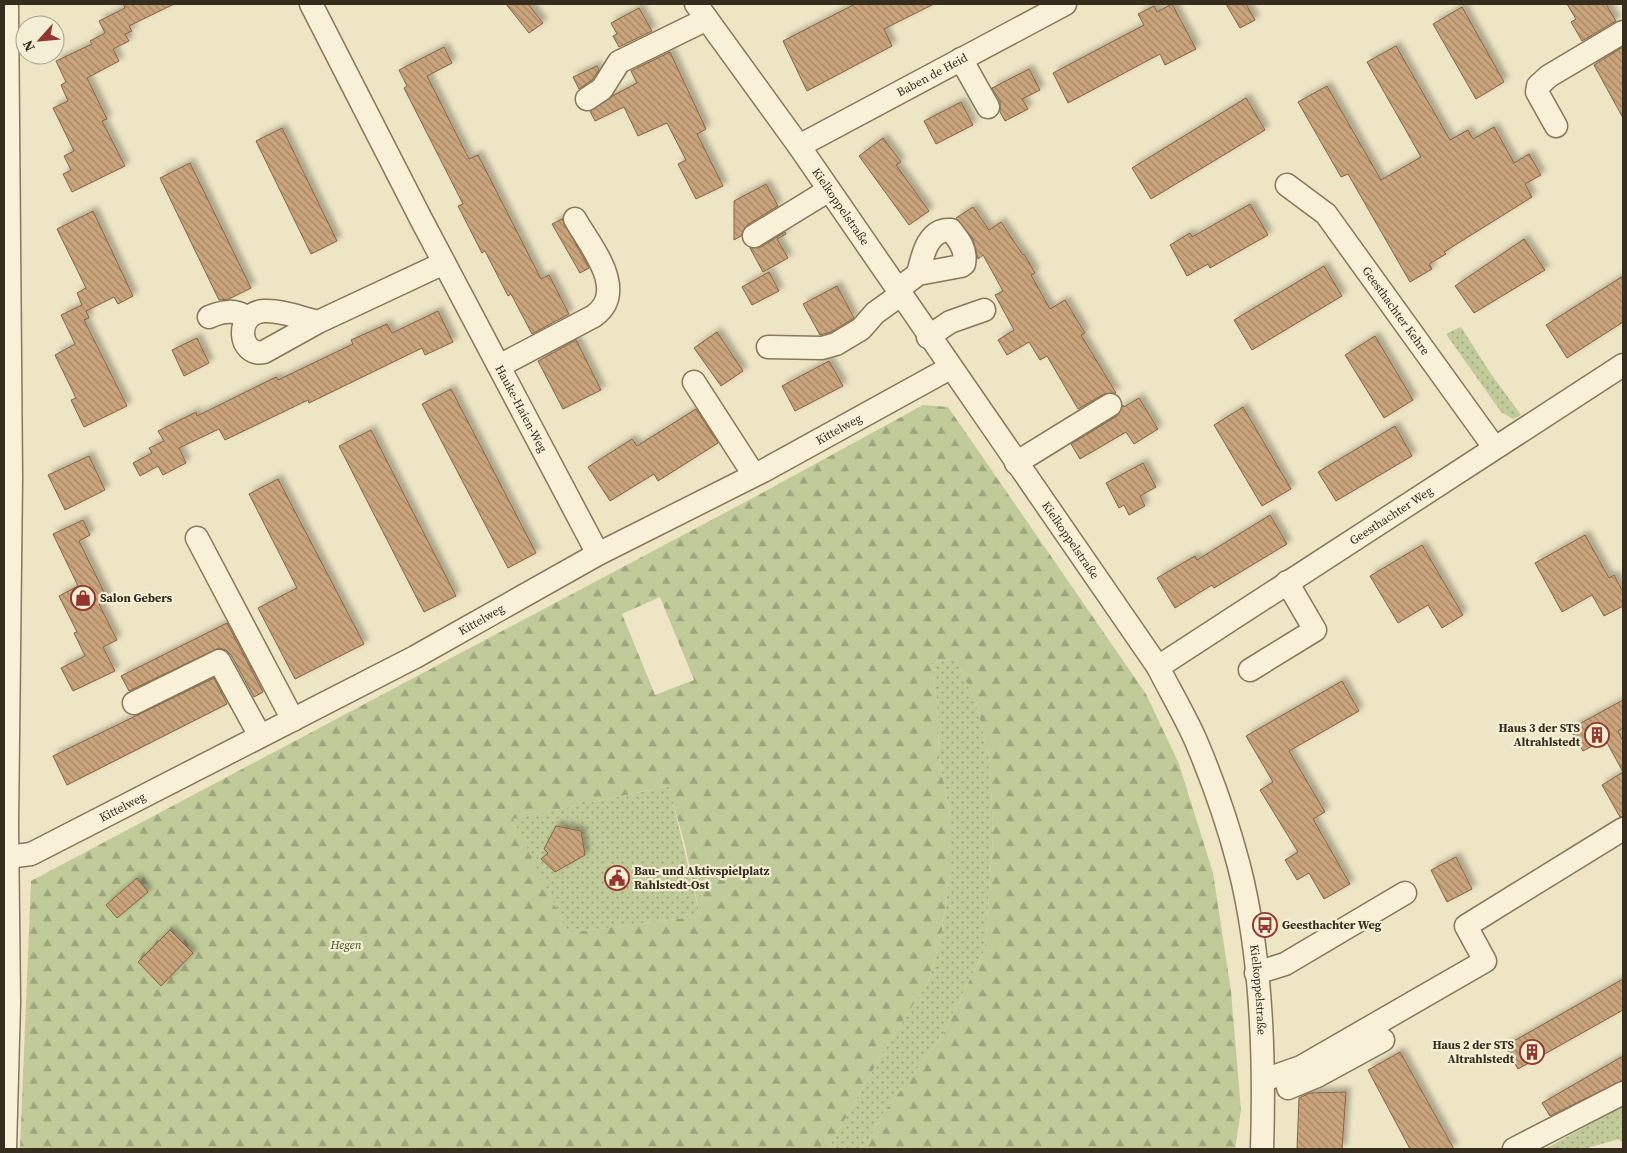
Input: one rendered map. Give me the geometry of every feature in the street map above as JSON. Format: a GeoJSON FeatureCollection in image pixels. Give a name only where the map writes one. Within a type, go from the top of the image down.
{"type":"FeatureCollection","features":[{"type":"Feature","properties":{"kind":"street"},"geometry":{"type":"LineString","coordinates":[[5,1149],[9,1003],[6,826],[7,4]]}},
{"type":"Feature","properties":{"kind":"street","name":"Hauke-Haien-Weg"},"geometry":{"type":"LineString","coordinates":[[311,4],[444,263],[598,554]]}},
{"type":"Feature","properties":{"kind":"street","name":"Baben de Heid"},"geometry":{"type":"LineString","coordinates":[[799,146],[1065,4]]}},
{"type":"Feature","properties":{"kind":"street"},"geometry":{"type":"LineString","coordinates":[[587,99],[602,89],[619,62],[701,11]]}},
{"type":"Feature","properties":{"kind":"street","name":"Kielkoppelstraße"},"geometry":{"type":"LineString","coordinates":[[701,11],[830,190],[928,337],[1158,667],[1196,740],[1239,867],[1256,973],[1264,1085],[1262,1149]]}},
{"type":"Feature","properties":{"kind":"street"},"geometry":{"type":"LineString","coordinates":[[1556,126],[1537,92],[1538,86],[1549,76],[1623,32]]}},
{"type":"Feature","properties":{"kind":"street"},"geometry":{"type":"LineString","coordinates":[[961,59],[988,107]]}},
{"type":"Feature","properties":{"kind":"street","name":"Geesthachter Kehre"},"geometry":{"type":"LineString","coordinates":[[1287,185],[1326,214],[1494,447]]}},
{"type":"Feature","properties":{"kind":"street"},"geometry":{"type":"LineString","coordinates":[[754,236],[830,190]]}},
{"type":"Feature","properties":{"kind":"street"},"geometry":{"type":"LineString","coordinates":[[499,366],[594,316],[604,306],[610,284],[575,218]]}},
{"type":"Feature","properties":{"kind":"street"},"geometry":{"type":"LineString","coordinates":[[318,322],[275,312],[258,312],[244,323],[243,335],[250,349],[264,352],[318,322],[444,263]]}},
{"type":"Feature","properties":{"kind":"street"},"geometry":{"type":"LineString","coordinates":[[768,347],[822,348],[836,344],[861,329],[875,313],[918,274]]}},
{"type":"Feature","properties":{"kind":"street"},"geometry":{"type":"LineString","coordinates":[[928,337],[982,302]]}},
{"type":"Feature","properties":{"kind":"street"},"geometry":{"type":"LineString","coordinates":[[209,317],[222,312],[231,312],[248,318]]}},
{"type":"Feature","properties":{"kind":"street","name":"Geesthachter Weg"},"geometry":{"type":"LineString","coordinates":[[1158,667],[1623,365]]}},
{"type":"Feature","properties":{"kind":"street","name":"Kittelweg"},"geometry":{"type":"LineString","coordinates":[[8,857],[31,854],[415,657],[598,554],[754,475],[950,368]]}},
{"type":"Feature","properties":{"kind":"street"},"geometry":{"type":"LineString","coordinates":[[694,382],[754,475]]}},
{"type":"Feature","properties":{"kind":"street"},"geometry":{"type":"LineString","coordinates":[[1016,463],[1110,405]]}},
{"type":"Feature","properties":{"kind":"street"},"geometry":{"type":"LineString","coordinates":[[197,538],[293,720]]}},
{"type":"Feature","properties":{"kind":"street"},"geometry":{"type":"LineString","coordinates":[[1250,670],[1315,630],[1287,582]]}},
{"type":"Feature","properties":{"kind":"street"},"geometry":{"type":"LineString","coordinates":[[134,702],[219,661],[260,736]]}},
{"type":"Feature","properties":{"kind":"street"},"geometry":{"type":"LineString","coordinates":[[1264,1085],[1301,1068],[1485,960],[1466,926],[1623,829]]}},
{"type":"Feature","properties":{"kind":"street"},"geometry":{"type":"LineString","coordinates":[[1256,973],[1285,964],[1405,893]]}},
{"type":"Feature","properties":{"kind":"street"},"geometry":{"type":"LineString","coordinates":[[1264,1085],[1291,1088],[1383,1040]]}},
{"type":"Feature","properties":{"kind":"street"},"geometry":{"type":"LineString","coordinates":[[1514,1149],[1623,1093]]}},
{"type":"Feature","properties":{"kind":"green space"},"geometry":{"type":"Polygon","coordinates":[[[1461,327],[1491,374],[1521,415],[1513,419],[1501,412],[1446,334],[1461,327]]]}},
{"type":"Feature","properties":{"kind":"green space","name":"Hegen"},"geometry":{"type":"Polygon","coordinates":[[[923,405],[948,407],[1146,694],[1179,764],[1213,873],[1231,991],[1241,1110],[1235,1149],[866,1149],[878,1120],[942,1036],[985,949],[993,835],[990,762],[976,702],[955,658],[931,663],[937,702],[939,758],[950,814],[950,873],[941,937],[928,982],[885,1049],[828,1149],[20,1149],[31,881],[751,499],[923,405]],[[660,597],[622,614],[655,695],[694,680],[660,597]],[[668,786],[513,819],[568,933],[700,916],[684,841],[668,786]]]}},
{"type":"Feature","properties":{"kind":"green space"},"geometry":{"type":"Polygon","coordinates":[[[955,658],[976,702],[990,762],[993,835],[985,949],[942,1036],[878,1120],[866,1149],[828,1149],[885,1049],[928,982],[941,937],[950,873],[950,814],[939,758],[937,702],[931,663],[955,658]]]}},
{"type":"Feature","properties":{"kind":"green space","name":"Bau- und Aktivspielplatz Rahlstedt-Ost"},"geometry":{"type":"Polygon","coordinates":[[[669,786],[700,916],[568,933],[512,819],[669,786]]]}},
{"type":"Feature","properties":{"kind":"green space"},"geometry":{"type":"Polygon","coordinates":[[[1623,1106],[1623,1144],[1619,1139],[1584,1149],[1545,1149],[1623,1106]]]}},
{"type":"Feature","properties":{"kind":"building"},"geometry":{"type":"Polygon","coordinates":[[[123,4],[174,4],[129,26],[132,31],[125,34],[129,41],[113,49],[119,61],[87,78],[107,119],[102,121],[125,166],[72,192],[63,174],[71,170],[64,156],[74,151],[53,108],[68,101],[61,85],[66,82],[58,65],[65,65],[65,57],[92,44],[90,41],[105,33],[99,21],[125,8],[123,4]]]}},
{"type":"Feature","properties":{"kind":"building"},"geometry":{"type":"Polygon","coordinates":[[[506,4],[528,4],[543,23],[529,33],[506,4]]]}},
{"type":"Feature","properties":{"kind":"building"},"geometry":{"type":"Polygon","coordinates":[[[855,4],[934,4],[884,29],[892,46],[807,91],[783,41],[855,4]]]}},
{"type":"Feature","properties":{"kind":"building"},"geometry":{"type":"Polygon","coordinates":[[[1172,4],[1196,49],[1165,65],[1160,54],[1068,103],[1053,73],[1144,25],[1138,14],[1154,6],[1157,12],[1172,4]]]}},
{"type":"Feature","properties":{"kind":"building"},"geometry":{"type":"Polygon","coordinates":[[[1226,4],[1246,4],[1255,20],[1240,28],[1226,4]]]}},
{"type":"Feature","properties":{"kind":"building"},"geometry":{"type":"Polygon","coordinates":[[[1567,4],[1606,4],[1616,21],[1582,41],[1571,22],[1576,19],[1567,4]]]}},
{"type":"Feature","properties":{"kind":"building"},"geometry":{"type":"Polygon","coordinates":[[[1462,7],[1504,82],[1476,99],[1433,24],[1462,7]]]}},
{"type":"Feature","properties":{"kind":"building"},"geometry":{"type":"Polygon","coordinates":[[[639,8],[652,31],[619,47],[613,36],[617,34],[611,23],[639,8]]]}},
{"type":"Feature","properties":{"kind":"building"},"geometry":{"type":"Polygon","coordinates":[[[1396,46],[1450,140],[1468,130],[1473,139],[1494,127],[1514,163],[1529,154],[1541,175],[1525,184],[1532,197],[1444,252],[1446,254],[1429,264],[1432,269],[1410,282],[1348,174],[1341,177],[1298,102],[1327,86],[1381,180],[1421,157],[1367,62],[1396,46]]]}},
{"type":"Feature","properties":{"kind":"building"},"geometry":{"type":"Polygon","coordinates":[[[444,47],[452,63],[427,76],[469,159],[478,155],[541,279],[549,275],[569,314],[532,334],[511,294],[508,296],[485,251],[482,253],[458,206],[463,204],[404,88],[407,86],[399,70],[444,47]]]}},
{"type":"Feature","properties":{"kind":"building"},"geometry":{"type":"Polygon","coordinates":[[[1623,47],[1623,118],[1594,65],[1623,47]]]}},
{"type":"Feature","properties":{"kind":"building"},"geometry":{"type":"Polygon","coordinates":[[[670,52],[706,129],[697,134],[723,186],[696,199],[678,164],[686,160],[667,123],[638,136],[624,107],[595,121],[590,111],[637,83],[631,71],[670,52]]]}},
{"type":"Feature","properties":{"kind":"building"},"geometry":{"type":"Polygon","coordinates":[[[597,66],[599,70],[592,80],[579,89],[573,77],[597,66]]]}},
{"type":"Feature","properties":{"kind":"building"},"geometry":{"type":"Polygon","coordinates":[[[1029,69],[1040,90],[1022,99],[1028,109],[1005,121],[1000,112],[1000,101],[992,88],[1029,69]]]}},
{"type":"Feature","properties":{"kind":"building"},"geometry":{"type":"Polygon","coordinates":[[[1246,98],[1265,130],[1151,199],[1132,168],[1246,98]]]}},
{"type":"Feature","properties":{"kind":"building"},"geometry":{"type":"Polygon","coordinates":[[[961,102],[973,125],[936,144],[924,121],[961,102]]]}},
{"type":"Feature","properties":{"kind":"building"},"geometry":{"type":"Polygon","coordinates":[[[282,128],[337,241],[311,254],[256,141],[282,128]]]}},
{"type":"Feature","properties":{"kind":"building"},"geometry":{"type":"Polygon","coordinates":[[[883,138],[901,162],[896,165],[929,211],[909,225],[859,156],[883,138]]]}},
{"type":"Feature","properties":{"kind":"building"},"geometry":{"type":"Polygon","coordinates":[[[190,163],[251,288],[229,299],[219,300],[160,178],[190,163]]]}},
{"type":"Feature","properties":{"kind":"building"},"geometry":{"type":"Polygon","coordinates":[[[766,184],[778,206],[747,225],[741,236],[734,240],[734,201],[766,184]]]}},
{"type":"Feature","properties":{"kind":"building"},"geometry":{"type":"Polygon","coordinates":[[[1250,204],[1268,235],[1210,268],[1208,264],[1187,276],[1170,245],[1190,233],[1192,237],[1250,204]]]}},
{"type":"Feature","properties":{"kind":"building"},"geometry":{"type":"Polygon","coordinates":[[[973,207],[989,230],[1001,222],[1035,273],[1031,275],[1050,309],[1065,300],[1085,333],[1081,335],[1116,393],[1104,394],[1078,409],[1047,356],[1040,360],[1029,342],[1007,355],[998,340],[1014,330],[995,295],[1003,291],[983,255],[978,259],[973,239],[956,218],[973,207]]]}},
{"type":"Feature","properties":{"kind":"building"},"geometry":{"type":"Polygon","coordinates":[[[93,211],[133,296],[118,304],[114,297],[86,311],[89,318],[84,320],[127,406],[84,427],[71,400],[76,398],[55,355],[75,344],[61,315],[82,305],[77,293],[86,288],[57,229],[93,211]]]}},
{"type":"Feature","properties":{"kind":"building"},"geometry":{"type":"Polygon","coordinates":[[[562,219],[589,268],[580,273],[552,224],[562,219]]]}},
{"type":"Feature","properties":{"kind":"building"},"geometry":{"type":"Polygon","coordinates":[[[785,232],[786,234],[777,239],[788,258],[763,272],[750,248],[761,247],[785,232]]]}},
{"type":"Feature","properties":{"kind":"building"},"geometry":{"type":"Polygon","coordinates":[[[1524,239],[1545,270],[1474,313],[1455,286],[1524,239]]]}},
{"type":"Feature","properties":{"kind":"building"},"geometry":{"type":"Polygon","coordinates":[[[1324,266],[1342,296],[1252,350],[1234,320],[1324,266]]]}},
{"type":"Feature","properties":{"kind":"building"},"geometry":{"type":"Polygon","coordinates":[[[769,272],[779,291],[752,305],[742,287],[769,272]]]}},
{"type":"Feature","properties":{"kind":"building"},"geometry":{"type":"Polygon","coordinates":[[[1623,276],[1623,322],[1567,358],[1546,325],[1623,276]]]}},
{"type":"Feature","properties":{"kind":"building"},"geometry":{"type":"Polygon","coordinates":[[[837,286],[854,318],[831,332],[820,335],[803,304],[837,286]]]}},
{"type":"Feature","properties":{"kind":"building"},"geometry":{"type":"Polygon","coordinates":[[[438,311],[453,342],[425,355],[422,348],[309,403],[308,400],[225,440],[219,429],[179,448],[186,463],[163,475],[158,466],[140,476],[133,463],[152,453],[149,448],[164,441],[158,431],[196,412],[197,416],[276,377],[278,380],[353,344],[351,340],[387,324],[392,333],[438,311]]]}},
{"type":"Feature","properties":{"kind":"building"},"geometry":{"type":"Polygon","coordinates":[[[717,332],[743,371],[721,386],[694,348],[717,332]]]}},
{"type":"Feature","properties":{"kind":"building"},"geometry":{"type":"Polygon","coordinates":[[[1375,336],[1413,400],[1384,418],[1345,355],[1375,336]]]}},
{"type":"Feature","properties":{"kind":"building"},"geometry":{"type":"Polygon","coordinates":[[[197,338],[209,363],[184,376],[172,350],[197,338]]]}},
{"type":"Feature","properties":{"kind":"building"},"geometry":{"type":"Polygon","coordinates":[[[576,340],[601,390],[563,409],[538,361],[576,340]]]}},
{"type":"Feature","properties":{"kind":"building"},"geometry":{"type":"Polygon","coordinates":[[[829,361],[843,386],[795,411],[782,386],[829,361]]]}},
{"type":"Feature","properties":{"kind":"building"},"geometry":{"type":"Polygon","coordinates":[[[451,389],[536,553],[508,568],[422,404],[451,389]]]}},
{"type":"Feature","properties":{"kind":"building"},"geometry":{"type":"Polygon","coordinates":[[[1139,398],[1158,429],[1134,444],[1126,432],[1080,459],[1071,444],[1117,416],[1123,405],[1124,407],[1139,398]]]}},
{"type":"Feature","properties":{"kind":"building"},"geometry":{"type":"Polygon","coordinates":[[[1243,407],[1291,489],[1262,506],[1214,425],[1243,407]]]}},
{"type":"Feature","properties":{"kind":"building"},"geometry":{"type":"Polygon","coordinates":[[[696,409],[718,443],[658,481],[654,474],[610,501],[588,467],[632,439],[637,446],[696,409]]]}},
{"type":"Feature","properties":{"kind":"building"},"geometry":{"type":"Polygon","coordinates":[[[1395,426],[1412,456],[1336,501],[1318,472],[1395,426]]]}},
{"type":"Feature","properties":{"kind":"building"},"geometry":{"type":"Polygon","coordinates":[[[371,430],[456,596],[424,612],[339,446],[371,430]]]}},
{"type":"Feature","properties":{"kind":"building"},"geometry":{"type":"Polygon","coordinates":[[[89,456],[105,490],[65,510],[48,475],[89,456]]]}},
{"type":"Feature","properties":{"kind":"building"},"geometry":{"type":"Polygon","coordinates":[[[1143,463],[1156,487],[1140,496],[1145,506],[1129,515],[1124,505],[1119,508],[1106,483],[1143,463]]]}},
{"type":"Feature","properties":{"kind":"building"},"geometry":{"type":"Polygon","coordinates":[[[278,479],[364,644],[295,679],[258,608],[297,588],[249,494],[278,479]]]}},
{"type":"Feature","properties":{"kind":"building"},"geometry":{"type":"Polygon","coordinates":[[[1270,515],[1287,544],[1214,588],[1212,585],[1175,608],[1157,578],[1195,556],[1197,560],[1270,515]]]}},
{"type":"Feature","properties":{"kind":"building"},"geometry":{"type":"Polygon","coordinates":[[[83,520],[90,535],[79,541],[108,600],[99,604],[117,640],[103,647],[115,671],[73,691],[61,668],[85,656],[74,633],[77,632],[59,596],[78,586],[53,534],[83,520]]]}},
{"type":"Feature","properties":{"kind":"building"},"geometry":{"type":"Polygon","coordinates":[[[1585,535],[1609,578],[1614,575],[1623,592],[1623,606],[1604,616],[1592,595],[1562,612],[1535,563],[1585,535]]]}},
{"type":"Feature","properties":{"kind":"building"},"geometry":{"type":"Polygon","coordinates":[[[1422,545],[1463,615],[1442,628],[1428,605],[1398,623],[1370,576],[1422,545]]]}},
{"type":"Feature","properties":{"kind":"building"},"geometry":{"type":"Polygon","coordinates":[[[227,623],[263,692],[254,697],[231,655],[226,650],[219,648],[129,691],[121,676],[227,623]]]}},
{"type":"Feature","properties":{"kind":"building"},"geometry":{"type":"Polygon","coordinates":[[[214,678],[227,704],[67,785],[53,756],[214,678]]]}},
{"type":"Feature","properties":{"kind":"building"},"geometry":{"type":"Polygon","coordinates":[[[1342,681],[1359,711],[1289,751],[1325,812],[1313,819],[1350,884],[1324,899],[1309,873],[1297,880],[1285,860],[1298,852],[1260,790],[1273,782],[1246,736],[1342,681]]]}},
{"type":"Feature","properties":{"kind":"building","name":"Haus 3 der STS Altrahlstedt"},"geometry":{"type":"Polygon","coordinates":[[[1623,700],[1623,728],[1618,731],[1623,741],[1623,772],[1605,739],[1583,751],[1570,729],[1623,700]]]}},
{"type":"Feature","properties":{"kind":"building"},"geometry":{"type":"Polygon","coordinates":[[[1623,772],[1623,816],[1620,817],[1602,785],[1623,772]]]}},
{"type":"Feature","properties":{"kind":"building"},"geometry":{"type":"Polygon","coordinates":[[[556,826],[581,831],[585,855],[555,872],[541,859],[548,853],[544,849],[556,826]]]}},
{"type":"Feature","properties":{"kind":"building"},"geometry":{"type":"Polygon","coordinates":[[[1456,857],[1472,889],[1447,902],[1431,870],[1456,857]]]}},
{"type":"Feature","properties":{"kind":"building"},"geometry":{"type":"Polygon","coordinates":[[[137,878],[148,892],[117,918],[106,905],[137,878]]]}},
{"type":"Feature","properties":{"kind":"building"},"geometry":{"type":"Polygon","coordinates":[[[170,930],[193,953],[161,986],[138,962],[170,930]]]}},
{"type":"Feature","properties":{"kind":"building"},"geometry":{"type":"Polygon","coordinates":[[[1623,979],[1623,1010],[1518,1069],[1505,1046],[1623,979]]]}},
{"type":"Feature","properties":{"kind":"building"},"geometry":{"type":"Polygon","coordinates":[[[1400,1052],[1454,1149],[1410,1149],[1368,1070],[1400,1052]]]}},
{"type":"Feature","properties":{"kind":"building"},"geometry":{"type":"Polygon","coordinates":[[[1623,1056],[1623,1080],[1550,1116],[1542,1103],[1623,1056]]]}},
{"type":"Feature","properties":{"kind":"building"},"geometry":{"type":"Polygon","coordinates":[[[1346,1092],[1342,1149],[1297,1149],[1299,1098],[1310,1093],[1346,1092]]]}},
{"type":"Feature","properties":{"kind":"place","name":"Salon Gebers"},"geometry":{"type":"Point","coordinates":[83,598]}},
{"type":"Feature","properties":{"kind":"place","name":"Haus 3 der STS Altrahlstedt"},"geometry":{"type":"Point","coordinates":[1597,735]}},
{"type":"Feature","properties":{"kind":"place","name":"Bau- und Aktivspielplatz Rahlstedt-Ost"},"geometry":{"type":"Point","coordinates":[617,878]}},
{"type":"Feature","properties":{"kind":"place","name":"Geesthachter Weg"},"geometry":{"type":"Point","coordinates":[1265,925]}},
{"type":"Feature","properties":{"kind":"place","name":"Haus 2 der STS Altrahlstedt"},"geometry":{"type":"Point","coordinates":[1532,1052]}}]}
